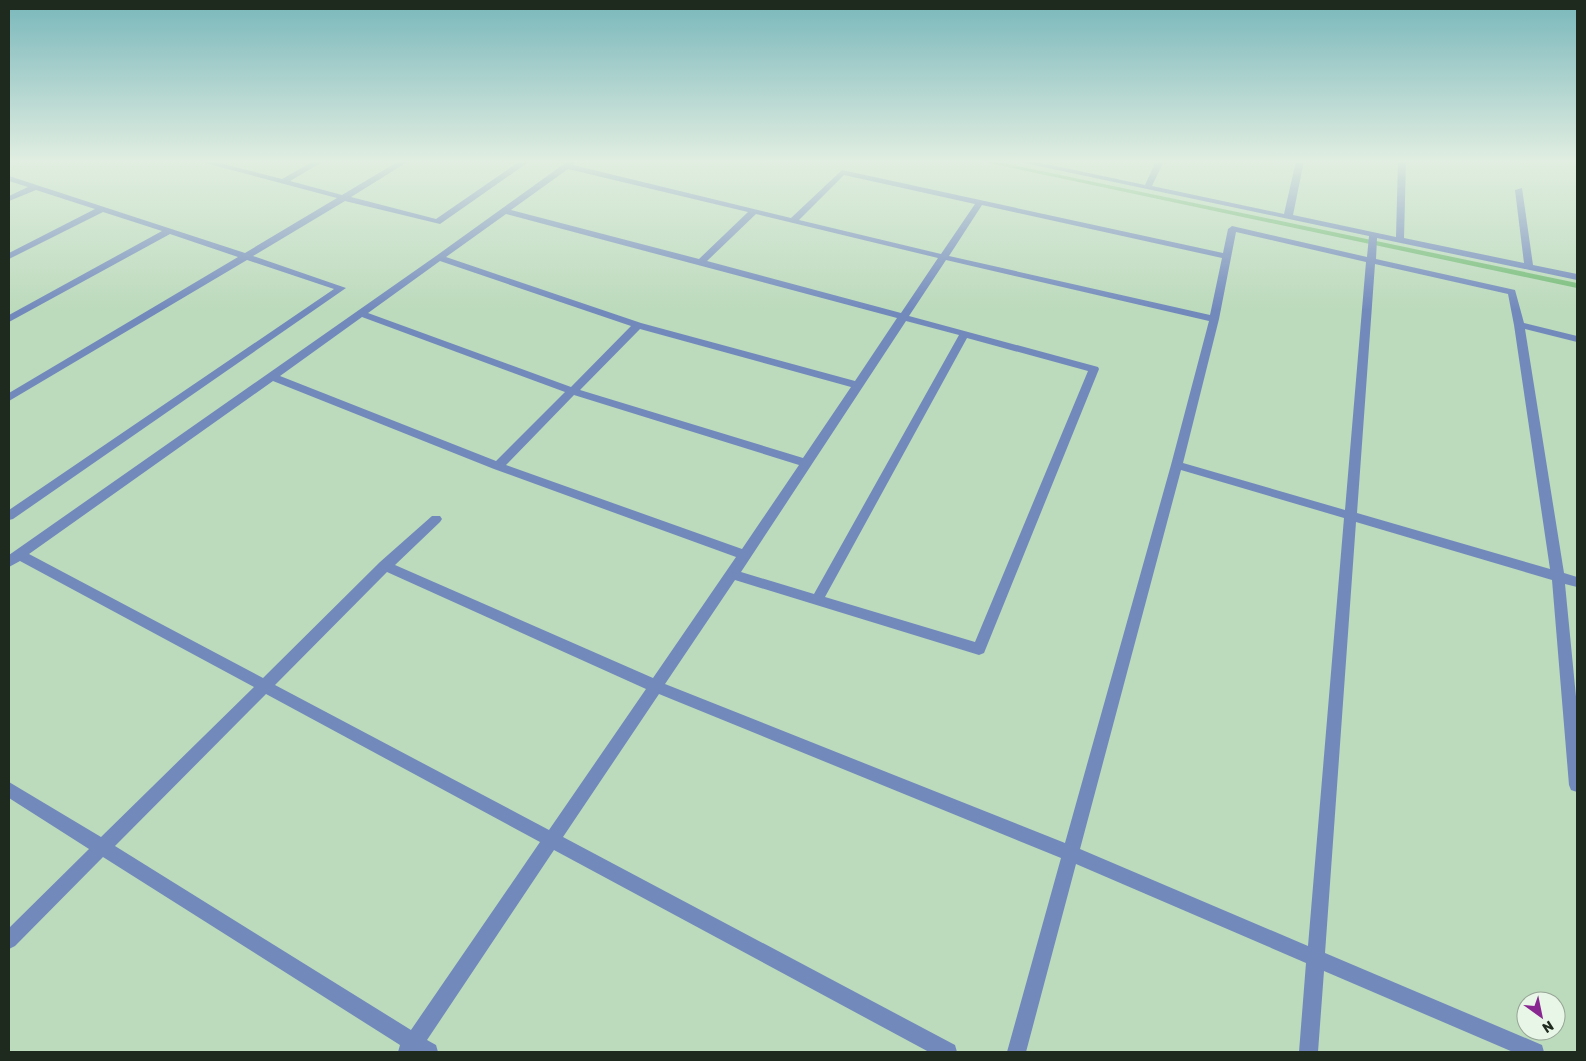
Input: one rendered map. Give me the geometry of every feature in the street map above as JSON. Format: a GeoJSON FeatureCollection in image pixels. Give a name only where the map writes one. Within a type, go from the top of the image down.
{"type":"FeatureCollection","features":[{"type":"Feature","properties":{"kind":"street"},"geometry":{"type":"LineString","coordinates":[[9,256],[99,211]]}},
{"type":"Feature","properties":{"kind":"street"},"geometry":{"type":"LineString","coordinates":[[9,516],[341,288],[107,211]]}},
{"type":"Feature","properties":{"kind":"street"},"geometry":{"type":"LineString","coordinates":[[9,398],[322,211]]}},
{"type":"Feature","properties":{"kind":"street"},"geometry":{"type":"LineString","coordinates":[[390,211],[437,222],[454,211]]}},
{"type":"Feature","properties":{"kind":"street"},"geometry":{"type":"LineString","coordinates":[[732,574],[979,649],[1094,369],[904,316],[505,211],[14,558],[264,686],[948,1052]]}},
{"type":"Feature","properties":{"kind":"street"},"geometry":{"type":"LineString","coordinates":[[748,211],[1214,319]]}},
{"type":"Feature","properties":{"kind":"street"},"geometry":{"type":"LineString","coordinates":[[793,221],[803,211]]}},
{"type":"Feature","properties":{"kind":"street"},"geometry":{"type":"LineString","coordinates":[[9,789],[417,1049],[551,840],[732,574],[974,211]]}},
{"type":"Feature","properties":{"kind":"street"},"geometry":{"type":"LineString","coordinates":[[1019,211],[1226,256]]}},
{"type":"Feature","properties":{"kind":"street"},"geometry":{"type":"LineString","coordinates":[[1256,211],[1577,277]]}},
{"type":"Feature","properties":{"kind":"street"},"geometry":{"type":"LineString","coordinates":[[1288,217],[1289,211]]}},
{"type":"Feature","properties":{"kind":"street"},"geometry":{"type":"LineString","coordinates":[[1400,240],[1401,211]]}},
{"type":"Feature","properties":{"kind":"street"},"geometry":{"type":"LineString","coordinates":[[1522,211],[1529,267]]}},
{"type":"Feature","properties":{"kind":"street"},"geometry":{"type":"LineString","coordinates":[[701,262],[754,212]]}},
{"type":"Feature","properties":{"kind":"street"},"geometry":{"type":"LineString","coordinates":[[1016,1052],[1176,465],[1214,319],[1232,229],[1512,292],[1519,325],[1558,577],[1577,784]]}},
{"type":"Feature","properties":{"kind":"street"},"geometry":{"type":"LineString","coordinates":[[9,319],[169,231]]}},
{"type":"Feature","properties":{"kind":"street"},"geometry":{"type":"LineString","coordinates":[[1308,1052],[1373,234]]}},
{"type":"Feature","properties":{"kind":"street"},"geometry":{"type":"LineString","coordinates":[[440,258],[638,325],[858,385]]}},
{"type":"Feature","properties":{"kind":"street"},"geometry":{"type":"LineString","coordinates":[[360,313],[572,391],[806,462]]}},
{"type":"Feature","properties":{"kind":"street"},"geometry":{"type":"LineString","coordinates":[[498,466],[638,325]]}},
{"type":"Feature","properties":{"kind":"street"},"geometry":{"type":"LineString","coordinates":[[1519,325],[1577,339]]}},
{"type":"Feature","properties":{"kind":"street"},"geometry":{"type":"LineString","coordinates":[[817,600],[965,333]]}},
{"type":"Feature","properties":{"kind":"street"},"geometry":{"type":"LineString","coordinates":[[271,376],[498,466],[744,555]]}},
{"type":"Feature","properties":{"kind":"street"},"geometry":{"type":"LineString","coordinates":[[1176,465],[1577,582]]}},
{"type":"Feature","properties":{"kind":"street"},"geometry":{"type":"LineString","coordinates":[[9,940],[385,566],[436,519]]}},
{"type":"Feature","properties":{"kind":"street"},"geometry":{"type":"LineString","coordinates":[[385,566],[655,686],[1070,853],[1535,1052]]}},
{"type":"Feature","properties":{"kind":"waterway"},"geometry":{"type":"LineString","coordinates":[[1218,211],[1577,286]]}}]}
